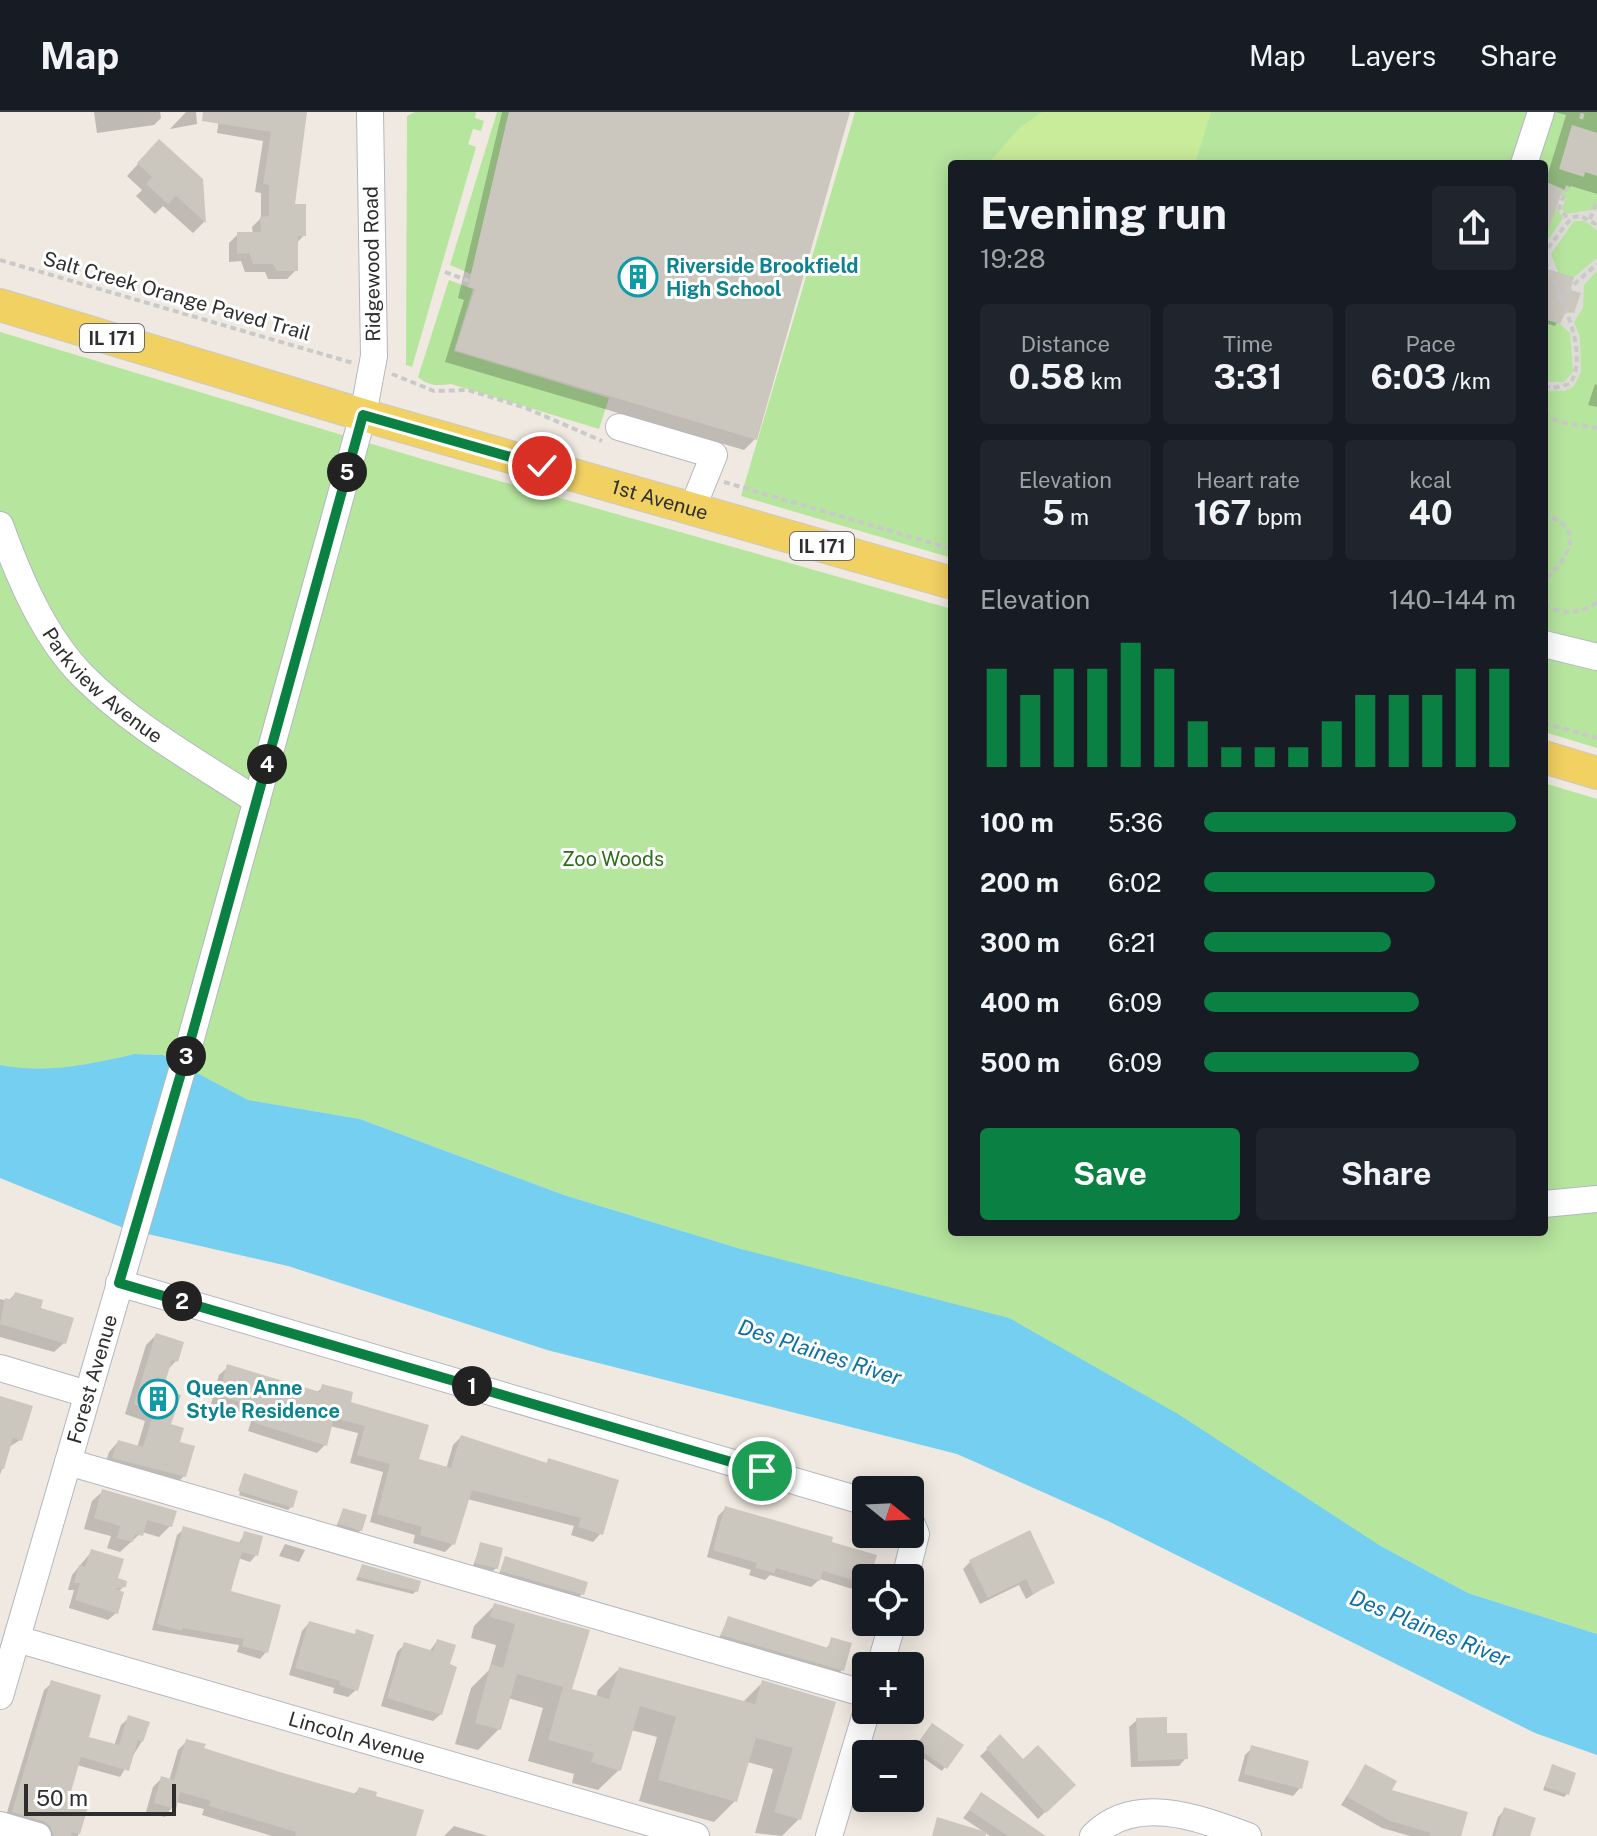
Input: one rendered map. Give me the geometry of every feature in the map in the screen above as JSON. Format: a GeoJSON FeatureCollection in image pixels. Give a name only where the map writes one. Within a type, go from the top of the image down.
{"type":"FeatureCollection","features":[{"type":"Feature","properties":{"kind":"main road","name":"1st Avenue"},"geometry":{"type":"LineString","coordinates":[[0,305],[363,415],[948,582]]}},
{"type":"Feature","properties":{"kind":"main road"},"geometry":{"type":"LineString","coordinates":[[1548,758],[1597,773]]}},
{"type":"Feature","properties":{"kind":"street","name":"Ridgewood Road"},"geometry":{"type":"LineString","coordinates":[[363,415],[374,356],[370,112]]}},
{"type":"Feature","properties":{"kind":"street"},"geometry":{"type":"LineString","coordinates":[[1525,160],[1541,112]]}},
{"type":"Feature","properties":{"kind":"street","name":"Forest Avenue"},"geometry":{"type":"LineString","coordinates":[[0,1696],[187,1053],[363,415]]}},
{"type":"Feature","properties":{"kind":"street"},"geometry":{"type":"LineString","coordinates":[[619,427],[714,455],[692,509]]}},
{"type":"Feature","properties":{"kind":"street","name":"Parkview Avenue"},"geometry":{"type":"LineString","coordinates":[[0,525],[18,573],[46,625],[81,674],[133,718],[257,801]]}},
{"type":"Feature","properties":{"kind":"street"},"geometry":{"type":"LineString","coordinates":[[1548,645],[1597,657]]}},
{"type":"Feature","properties":{"kind":"street"},"geometry":{"type":"LineString","coordinates":[[1548,1204],[1597,1199]]}},
{"type":"Feature","properties":{"kind":"street"},"geometry":{"type":"LineString","coordinates":[[119,1283],[852,1498]]}},
{"type":"Feature","properties":{"kind":"street"},"geometry":{"type":"LineString","coordinates":[[0,1368],[87,1394]]}},
{"type":"Feature","properties":{"kind":"street"},"geometry":{"type":"LineString","coordinates":[[68,1462],[852,1690]]}},
{"type":"Feature","properties":{"kind":"street","name":"Lincoln Avenue"},"geometry":{"type":"LineString","coordinates":[[17,1639],[696,1836]]}},
{"type":"Feature","properties":{"kind":"street"},"geometry":{"type":"LineString","coordinates":[[829,1836],[863,1724]]}},
{"type":"Feature","properties":{"kind":"street"},"geometry":{"type":"LineString","coordinates":[[1093,1836],[1113,1820],[1133,1813],[1207,1821],[1248,1836]]}},
{"type":"Feature","properties":{"kind":"street"},"geometry":{"type":"LineString","coordinates":[[0,1825],[38,1836]]}},
{"type":"Feature","properties":{"kind":"path"},"geometry":{"type":"LineString","coordinates":[[1581,119],[1583,112]]}},
{"type":"Feature","properties":{"kind":"path"},"geometry":{"type":"LineString","coordinates":[[1568,186],[1559,208],[1569,220]]}},
{"type":"Feature","properties":{"kind":"path"},"geometry":{"type":"LineString","coordinates":[[1590,219],[1597,201]]}},
{"type":"Feature","properties":{"kind":"path"},"geometry":{"type":"LineString","coordinates":[[1548,248],[1569,220],[1581,216],[1597,225]]}},
{"type":"Feature","properties":{"kind":"path","name":"Salt Creek Orange Paved Trail"},"geometry":{"type":"LineString","coordinates":[[0,260],[345,361]]}},
{"type":"Feature","properties":{"kind":"path"},"geometry":{"type":"LineString","coordinates":[[1548,308],[1597,264]]}},
{"type":"Feature","properties":{"kind":"path"},"geometry":{"type":"LineString","coordinates":[[1548,268],[1575,338],[1577,368],[1570,384],[1548,387]]}},
{"type":"Feature","properties":{"kind":"path"},"geometry":{"type":"LineString","coordinates":[[445,272],[469,281]]}},
{"type":"Feature","properties":{"kind":"path"},"geometry":{"type":"LineString","coordinates":[[1548,416],[1559,422],[1597,428]]}},
{"type":"Feature","properties":{"kind":"path"},"geometry":{"type":"LineString","coordinates":[[1548,515],[1566,527],[1571,537],[1567,552],[1548,576]]}},
{"type":"Feature","properties":{"kind":"path"},"geometry":{"type":"LineString","coordinates":[[1548,607],[1559,613],[1580,612],[1597,603]]}},
{"type":"Feature","properties":{"kind":"path"},"geometry":{"type":"LineString","coordinates":[[1548,724],[1597,738]]}},
{"type":"Feature","properties":{"kind":"green space"},"geometry":{"type":"Polygon","coordinates":[[[415,112],[476,112],[475,118],[484,121],[481,131],[473,129],[468,144],[476,147],[412,367],[406,365],[407,116],[415,112]]]}},
{"type":"Feature","properties":{"kind":"green space"},"geometry":{"type":"Polygon","coordinates":[[[497,112],[509,112],[471,274],[450,265],[497,112]]]}},
{"type":"Feature","properties":{"kind":"green space"},"geometry":{"type":"Polygon","coordinates":[[[855,112],[1597,112],[1597,748],[1548,733],[1548,160],[948,160],[948,557],[741,496],[855,112]]]}},
{"type":"Feature","properties":{"kind":"green space"},"geometry":{"type":"Polygon","coordinates":[[[1042,112],[1211,112],[1196,160],[991,160],[1019,128],[1042,112]]]}},
{"type":"Feature","properties":{"kind":"green space"},"geometry":{"type":"Polygon","coordinates":[[[449,280],[473,289],[454,351],[609,398],[599,429],[451,384],[429,384],[418,377],[449,280]]]}},
{"type":"Feature","properties":{"kind":"green space","name":"Zoo Woods"},"geometry":{"type":"Polygon","coordinates":[[[0,332],[422,459],[948,608],[948,1236],[1548,1236],[1548,784],[1597,799],[1597,1634],[1468,1593],[1379,1545],[741,1249],[564,1195],[360,1119],[247,1100],[163,1055],[134,1054],[89,1065],[35,1072],[0,1065],[0,332]]]}},
{"type":"Feature","properties":{"kind":"shaded area"},"geometry":{"type":"Polygon","coordinates":[[[1561,195],[1566,197],[1562,209],[1566,214],[1597,209],[1597,230],[1585,221],[1574,221],[1551,254],[1558,272],[1548,274],[1548,240],[1563,218],[1556,208],[1561,195]]]}},
{"type":"Feature","properties":{"kind":"shaded area"},"geometry":{"type":"Polygon","coordinates":[[[1597,258],[1597,271],[1584,285],[1583,308],[1574,322],[1580,338],[1581,372],[1574,386],[1564,391],[1548,390],[1548,382],[1564,382],[1573,372],[1570,333],[1560,324],[1566,311],[1574,313],[1580,293],[1570,290],[1574,277],[1597,258]]]}},
{"type":"Feature","properties":{"kind":"water","name":"Des Plaines River"},"geometry":{"type":"Polygon","coordinates":[[[134,1054],[163,1055],[248,1100],[360,1119],[564,1195],[741,1249],[1009,1318],[1178,1414],[1379,1545],[1468,1593],[1597,1634],[1597,1755],[1535,1733],[1108,1521],[957,1454],[547,1350],[288,1266],[126,1229],[0,1178],[0,1065],[51,1068],[84,1065],[134,1054]]]}},
{"type":"Feature","properties":{"kind":"building"},"geometry":{"type":"Polygon","coordinates":[[[203,112],[307,112],[295,204],[306,204],[306,236],[298,236],[298,271],[277,271],[273,264],[253,264],[249,253],[237,254],[237,232],[261,232],[260,217],[269,216],[269,185],[263,184],[271,132],[202,121],[203,112]]]}},
{"type":"Feature","properties":{"kind":"building","name":"Riverside Brookfield High School"},"geometry":{"type":"Polygon","coordinates":[[[509,112],[850,112],[757,440],[455,350],[475,289],[468,287],[509,112]]]}},
{"type":"Feature","properties":{"kind":"building"},"geometry":{"type":"Polygon","coordinates":[[[1572,125],[1597,133],[1597,176],[1585,172],[1584,177],[1559,169],[1572,125]]]}},
{"type":"Feature","properties":{"kind":"building"},"geometry":{"type":"Polygon","coordinates":[[[159,139],[203,179],[206,223],[176,196],[168,204],[146,184],[152,177],[137,163],[159,139]]]}},
{"type":"Feature","properties":{"kind":"building"},"geometry":{"type":"Polygon","coordinates":[[[1548,183],[1563,189],[1548,230],[1548,183]]]}},
{"type":"Feature","properties":{"kind":"building"},"geometry":{"type":"Polygon","coordinates":[[[1548,269],[1574,277],[1570,290],[1581,293],[1574,313],[1566,311],[1560,324],[1548,320],[1548,269]]]}},
{"type":"Feature","properties":{"kind":"building"},"geometry":{"type":"Polygon","coordinates":[[[15,1292],[43,1300],[41,1308],[74,1318],[66,1344],[0,1324],[5,1298],[12,1300],[15,1292]]]}},
{"type":"Feature","properties":{"kind":"building"},"geometry":{"type":"Polygon","coordinates":[[[156,1333],[184,1342],[178,1362],[172,1360],[163,1389],[181,1395],[171,1424],[184,1428],[180,1442],[195,1446],[186,1477],[112,1458],[118,1440],[143,1447],[154,1411],[134,1404],[156,1333]]]}},
{"type":"Feature","properties":{"kind":"building"},"geometry":{"type":"Polygon","coordinates":[[[227,1364],[320,1392],[322,1384],[353,1392],[351,1402],[429,1425],[419,1459],[451,1468],[461,1435],[547,1463],[548,1458],[619,1480],[603,1535],[578,1527],[581,1518],[472,1490],[455,1545],[420,1535],[422,1527],[377,1514],[390,1464],[357,1455],[365,1426],[334,1418],[327,1446],[255,1423],[260,1407],[218,1396],[227,1364]]]}},
{"type":"Feature","properties":{"kind":"building"},"geometry":{"type":"Polygon","coordinates":[[[0,1396],[33,1406],[22,1441],[13,1438],[4,1469],[0,1469],[0,1396]]]}},
{"type":"Feature","properties":{"kind":"building"},"geometry":{"type":"Polygon","coordinates":[[[244,1473],[298,1491],[293,1508],[238,1491],[244,1473]]]}},
{"type":"Feature","properties":{"kind":"building"},"geometry":{"type":"Polygon","coordinates":[[[102,1489],[177,1511],[172,1527],[147,1520],[143,1536],[135,1534],[133,1542],[117,1538],[120,1526],[94,1518],[102,1489]]]}},
{"type":"Feature","properties":{"kind":"building"},"geometry":{"type":"Polygon","coordinates":[[[725,1506],[833,1537],[832,1542],[877,1555],[874,1564],[852,1564],[852,1580],[823,1571],[820,1581],[776,1568],[774,1573],[755,1568],[757,1563],[713,1550],[725,1506]]]}},
{"type":"Feature","properties":{"kind":"building"},"geometry":{"type":"Polygon","coordinates":[[[343,1508],[367,1515],[362,1531],[338,1524],[343,1508]]]}},
{"type":"Feature","properties":{"kind":"building"},"geometry":{"type":"Polygon","coordinates":[[[183,1526],[241,1543],[244,1531],[263,1536],[258,1556],[242,1552],[231,1591],[281,1605],[268,1653],[242,1646],[244,1639],[182,1628],[182,1631],[157,1624],[183,1526]]]}},
{"type":"Feature","properties":{"kind":"building"},"geometry":{"type":"Polygon","coordinates":[[[1030,1530],[1055,1583],[1033,1594],[1026,1579],[988,1598],[969,1560],[1030,1530]]]}},
{"type":"Feature","properties":{"kind":"building"},"geometry":{"type":"Polygon","coordinates":[[[480,1542],[503,1548],[498,1569],[475,1563],[480,1542]]]}},
{"type":"Feature","properties":{"kind":"building"},"geometry":{"type":"Polygon","coordinates":[[[91,1549],[124,1559],[118,1578],[127,1581],[126,1587],[115,1589],[124,1592],[118,1614],[75,1600],[80,1583],[74,1583],[79,1565],[85,1567],[91,1549]]]}},
{"type":"Feature","properties":{"kind":"building"},"geometry":{"type":"Polygon","coordinates":[[[505,1556],[588,1582],[584,1595],[500,1571],[505,1556]]]}},
{"type":"Feature","properties":{"kind":"building"},"geometry":{"type":"Polygon","coordinates":[[[362,1564],[421,1581],[418,1592],[358,1577],[362,1564]]]}},
{"type":"Feature","properties":{"kind":"building"},"geometry":{"type":"Polygon","coordinates":[[[494,1603],[590,1630],[572,1689],[609,1699],[619,1667],[755,1704],[762,1680],[836,1702],[801,1820],[774,1812],[793,1748],[756,1738],[737,1802],[658,1780],[676,1717],[640,1706],[621,1771],[591,1762],[594,1753],[548,1740],[563,1687],[517,1674],[501,1730],[475,1723],[491,1664],[503,1668],[515,1624],[490,1617],[494,1603]]]}},
{"type":"Feature","properties":{"kind":"building"},"geometry":{"type":"Polygon","coordinates":[[[728,1616],[828,1648],[831,1637],[852,1643],[844,1671],[721,1635],[728,1616]]]}},
{"type":"Feature","properties":{"kind":"building"},"geometry":{"type":"Polygon","coordinates":[[[309,1621],[355,1634],[356,1629],[374,1635],[358,1691],[339,1685],[340,1681],[295,1668],[309,1621]]]}},
{"type":"Feature","properties":{"kind":"building"},"geometry":{"type":"Polygon","coordinates":[[[437,1639],[456,1645],[450,1664],[457,1667],[442,1715],[387,1698],[404,1642],[433,1651],[437,1639]]]}},
{"type":"Feature","properties":{"kind":"building"},"geometry":{"type":"Polygon","coordinates":[[[51,1680],[101,1695],[89,1737],[119,1745],[128,1715],[150,1722],[143,1742],[138,1740],[129,1771],[81,1757],[68,1802],[88,1807],[80,1834],[72,1832],[71,1836],[54,1836],[50,1826],[43,1821],[12,1812],[51,1680]]]}},
{"type":"Feature","properties":{"kind":"building"},"geometry":{"type":"Polygon","coordinates":[[[1167,1717],[1167,1733],[1187,1733],[1188,1759],[1138,1761],[1136,1718],[1167,1717]]]}},
{"type":"Feature","properties":{"kind":"building"},"geometry":{"type":"Polygon","coordinates":[[[932,1723],[964,1745],[947,1769],[924,1753],[924,1740],[920,1740],[932,1723]]]}},
{"type":"Feature","properties":{"kind":"building"},"geometry":{"type":"Polygon","coordinates":[[[1000,1734],[1023,1759],[1038,1745],[1076,1785],[1046,1813],[986,1748],[1000,1734]]]}},
{"type":"Feature","properties":{"kind":"building"},"geometry":{"type":"Polygon","coordinates":[[[186,1739],[206,1744],[204,1748],[283,1773],[356,1794],[359,1787],[377,1792],[376,1796],[424,1810],[416,1836],[295,1836],[296,1832],[209,1806],[211,1801],[180,1792],[176,1809],[154,1803],[161,1776],[174,1780],[186,1739]]]}},
{"type":"Feature","properties":{"kind":"building"},"geometry":{"type":"Polygon","coordinates":[[[1251,1745],[1309,1761],[1302,1789],[1244,1774],[1251,1745]]]}},
{"type":"Feature","properties":{"kind":"building"},"geometry":{"type":"Polygon","coordinates":[[[1365,1764],[1397,1781],[1392,1790],[1468,1812],[1461,1836],[1430,1836],[1431,1833],[1390,1821],[1347,1797],[1365,1764]]]}},
{"type":"Feature","properties":{"kind":"building"},"geometry":{"type":"Polygon","coordinates":[[[1552,1764],[1576,1773],[1569,1795],[1545,1787],[1552,1764]]]}},
{"type":"Feature","properties":{"kind":"building"},"geometry":{"type":"Polygon","coordinates":[[[981,1792],[1046,1836],[1008,1836],[969,1810],[981,1792]]]}},
{"type":"Feature","properties":{"kind":"building"},"geometry":{"type":"Polygon","coordinates":[[[1504,1807],[1536,1818],[1530,1836],[1495,1836],[1504,1807]]]}},
{"type":"Feature","properties":{"kind":"building"},"geometry":{"type":"Polygon","coordinates":[[[937,1817],[986,1832],[986,1836],[932,1836],[937,1817]]]}},
{"type":"Feature","properties":{"kind":"place","name":"Riverside Brookfield High School"},"geometry":{"type":"Point","coordinates":[638,277]}},
{"type":"Feature","properties":{"kind":"place","name":"Queen Anne Style Residence"},"geometry":{"type":"Point","coordinates":[158,1399]}},
{"type":"Feature","properties":{"kind":"route"},"geometry":{"type":"LineString","coordinates":[[542,466],[363,415],[187,1053],[119,1283],[762,1471]]}}]}
